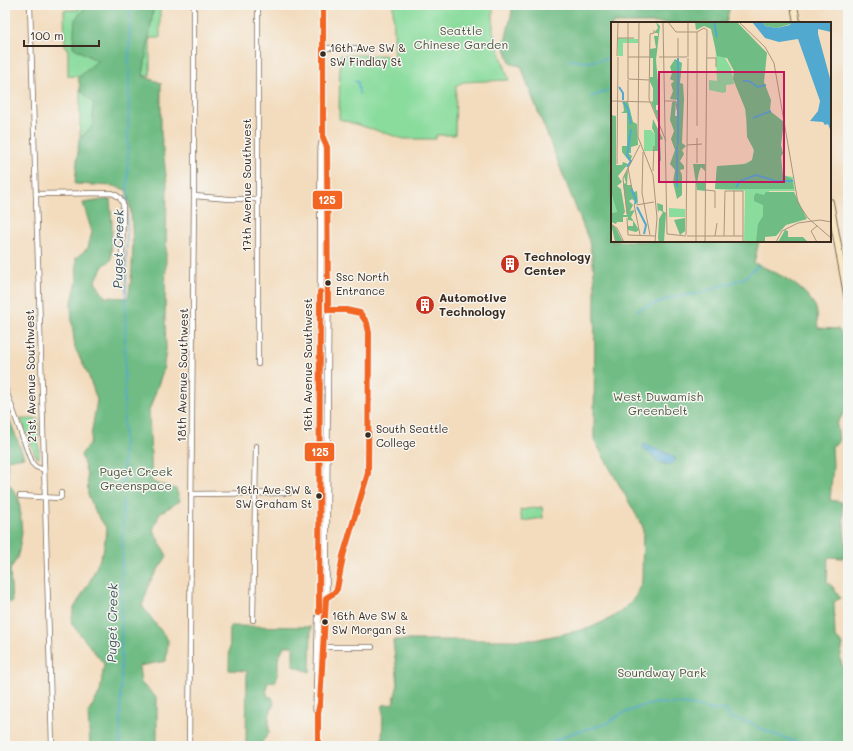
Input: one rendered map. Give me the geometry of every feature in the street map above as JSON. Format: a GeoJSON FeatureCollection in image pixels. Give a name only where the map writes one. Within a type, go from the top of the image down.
{"type":"FeatureCollection","features":[{"type":"Feature","properties":{"kind":"main road"},"geometry":{"type":"LineString","coordinates":[[794,5],[797,22]]}},
{"type":"Feature","properties":{"kind":"main road"},"geometry":{"type":"LineString","coordinates":[[831,207],[848,300]]}},
{"type":"Feature","properties":{"kind":"street","name":"21st Avenue Southwest"},"geometry":{"type":"LineString","coordinates":[[30,5],[52,746]]}},
{"type":"Feature","properties":{"kind":"street","name":"18th Avenue Southwest"},"geometry":{"type":"LineString","coordinates":[[189,746],[194,196],[194,5]]}},
{"type":"Feature","properties":{"kind":"street","name":"17th Avenue Southwest"},"geometry":{"type":"LineString","coordinates":[[258,5],[258,364]]}},
{"type":"Feature","properties":{"kind":"street","name":"16th Avenue Southwest"},"geometry":{"type":"LineString","coordinates":[[318,746],[318,712],[316,709],[321,647],[321,148],[323,138],[323,5]]}},
{"type":"Feature","properties":{"kind":"street"},"geometry":{"type":"LineString","coordinates":[[323,48],[355,48]]}},
{"type":"Feature","properties":{"kind":"street"},"geometry":{"type":"LineString","coordinates":[[36,194],[116,194],[122,204],[122,260]]}},
{"type":"Feature","properties":{"kind":"street"},"geometry":{"type":"LineString","coordinates":[[194,196],[230,199],[257,199]]}},
{"type":"Feature","properties":{"kind":"street"},"geometry":{"type":"LineString","coordinates":[[5,388],[32,463],[36,467],[44,470]]}},
{"type":"Feature","properties":{"kind":"street"},"geometry":{"type":"LineString","coordinates":[[253,620],[256,446]]}},
{"type":"Feature","properties":{"kind":"street"},"geometry":{"type":"LineString","coordinates":[[20,496],[45,499],[59,498],[61,497],[61,493]]}},
{"type":"Feature","properties":{"kind":"street"},"geometry":{"type":"LineString","coordinates":[[191,494],[289,493]]}},
{"type":"Feature","properties":{"kind":"street"},"geometry":{"type":"LineString","coordinates":[[321,647],[372,647]]}},
{"type":"Feature","properties":{"kind":"green space"},"geometry":{"type":"Polygon","coordinates":[[[78,5],[120,5],[119,161],[80,160],[80,77],[68,76],[68,47],[65,47],[64,10],[78,10],[78,5]]]}},
{"type":"Feature","properties":{"kind":"green space","name":"Puget Creek Greenspace"},"geometry":{"type":"Polygon","coordinates":[[[88,5],[154,5],[143,76],[161,83],[161,133],[167,184],[166,350],[163,371],[149,411],[152,482],[176,489],[180,501],[160,513],[153,530],[167,556],[150,582],[142,606],[168,640],[166,661],[139,666],[141,683],[157,698],[157,746],[90,746],[88,713],[100,692],[104,664],[71,623],[74,608],[90,581],[103,552],[107,529],[95,511],[88,495],[87,474],[81,455],[90,442],[97,400],[88,374],[75,348],[72,323],[71,306],[77,281],[76,258],[88,248],[92,232],[83,203],[110,199],[112,224],[111,260],[103,266],[95,282],[105,297],[128,298],[133,244],[131,214],[126,190],[114,186],[75,184],[79,139],[93,126],[93,103],[81,91],[78,78],[97,61],[73,47],[75,19],[88,5]]]}},
{"type":"Feature","properties":{"kind":"green space"},"geometry":{"type":"Polygon","coordinates":[[[131,5],[160,5],[160,38],[150,38],[150,76],[131,76],[131,5]]]}},
{"type":"Feature","properties":{"kind":"green space","name":"Seattle Chinese Garden"},"geometry":{"type":"Polygon","coordinates":[[[393,5],[493,5],[493,31],[509,80],[463,82],[456,86],[455,135],[436,135],[436,139],[404,139],[339,119],[340,55],[384,55],[395,60],[393,5]]]}},
{"type":"Feature","properties":{"kind":"green space"},"geometry":{"type":"Polygon","coordinates":[[[511,5],[730,5],[726,22],[611,22],[611,242],[759,242],[754,263],[780,275],[796,285],[815,306],[818,328],[838,329],[848,343],[848,406],[837,424],[839,442],[832,446],[833,465],[830,500],[842,502],[846,552],[843,558],[828,557],[827,582],[833,587],[840,598],[834,602],[835,637],[843,644],[840,659],[848,681],[848,690],[839,700],[848,705],[848,746],[382,746],[383,705],[393,704],[398,684],[393,640],[534,640],[590,628],[611,618],[623,610],[635,597],[642,581],[643,527],[594,439],[595,286],[589,241],[521,66],[511,64],[504,46],[512,12],[511,5]]]}},
{"type":"Feature","properties":{"kind":"green space"},"geometry":{"type":"Polygon","coordinates":[[[5,408],[24,457],[7,460],[8,482],[19,499],[22,533],[18,556],[10,570],[12,602],[5,602],[5,408]]]}},
{"type":"Feature","properties":{"kind":"green space"},"geometry":{"type":"Polygon","coordinates":[[[21,419],[38,419],[39,458],[36,457],[21,419]]]}},
{"type":"Feature","properties":{"kind":"green space"},"geometry":{"type":"Polygon","coordinates":[[[542,507],[543,518],[522,521],[520,510],[542,507]]]}},
{"type":"Feature","properties":{"kind":"green space"},"geometry":{"type":"Polygon","coordinates":[[[230,626],[311,627],[310,672],[293,666],[293,646],[284,646],[278,659],[278,675],[275,682],[268,681],[266,690],[268,697],[272,697],[274,703],[269,716],[269,733],[259,746],[246,746],[247,671],[229,670],[230,626]]]}},
{"type":"Feature","properties":{"kind":"water"},"geometry":{"type":"Polygon","coordinates":[[[645,444],[669,454],[676,459],[669,465],[658,462],[643,448],[643,445],[645,444]]]}},
{"type":"Feature","properties":{"kind":"waterway","name":"Puget Creek"},"geometry":{"type":"LineString","coordinates":[[123,493],[130,5]]}},
{"type":"Feature","properties":{"kind":"waterway"},"geometry":{"type":"LineString","coordinates":[[569,60],[587,62],[606,59],[611,60]]}},
{"type":"Feature","properties":{"kind":"waterway"},"geometry":{"type":"LineString","coordinates":[[355,81],[358,82],[359,94]]}},
{"type":"Feature","properties":{"kind":"waterway"},"geometry":{"type":"LineString","coordinates":[[591,97],[611,89]]}},
{"type":"Feature","properties":{"kind":"waterway"},"geometry":{"type":"LineString","coordinates":[[637,310],[677,296],[697,294],[744,278],[759,265]]}},
{"type":"Feature","properties":{"kind":"waterway","name":"Puget Creek"},"geometry":{"type":"LineString","coordinates":[[120,746],[123,500]]}},
{"type":"Feature","properties":{"kind":"waterway"},"geometry":{"type":"LineString","coordinates":[[550,746],[552,742],[572,733],[606,724],[620,715],[639,707],[657,703],[690,705],[712,710],[726,710],[730,718],[752,723],[761,729],[795,742],[848,744]]}},
{"type":"Feature","properties":{"kind":"transit line","name":"125"},"geometry":{"type":"LineString","coordinates":[[318,746],[318,712],[320,703],[326,598],[337,589],[343,556],[368,473],[369,333],[367,323],[360,313],[346,310],[328,310],[327,147],[323,138],[323,5]]}},
{"type":"Feature","properties":{"kind":"transit line","name":"125"},"geometry":{"type":"LineString","coordinates":[[319,612],[320,292]]}},
{"type":"Feature","properties":{"kind":"place","name":"16th Ave SW & SW Findlay St"},"geometry":{"type":"Point","coordinates":[323,54]}},
{"type":"Feature","properties":{"kind":"place","name":"Technology Center"},"geometry":{"type":"Point","coordinates":[510,264]}},
{"type":"Feature","properties":{"kind":"place","name":"Ssc North Entrance"},"geometry":{"type":"Point","coordinates":[328,283]}},
{"type":"Feature","properties":{"kind":"place","name":"Automotive Technology"},"geometry":{"type":"Point","coordinates":[425,305]}},
{"type":"Feature","properties":{"kind":"place","name":"South Seattle College"},"geometry":{"type":"Point","coordinates":[368,435]}},
{"type":"Feature","properties":{"kind":"place","name":"16th Ave SW & SW Graham St"},"geometry":{"type":"Point","coordinates":[319,496]}},
{"type":"Feature","properties":{"kind":"place","name":"16th Ave SW & SW Morgan St"},"geometry":{"type":"Point","coordinates":[325,622]}},
{"type":"Feature","properties":{"kind":"park label","name":"West Duwamish Greenbelt"},"geometry":{"type":"Point","coordinates":[658,404]}},
{"type":"Feature","properties":{"kind":"park label","name":"Soundway Park"},"geometry":{"type":"Point","coordinates":[662,673]}}]}
